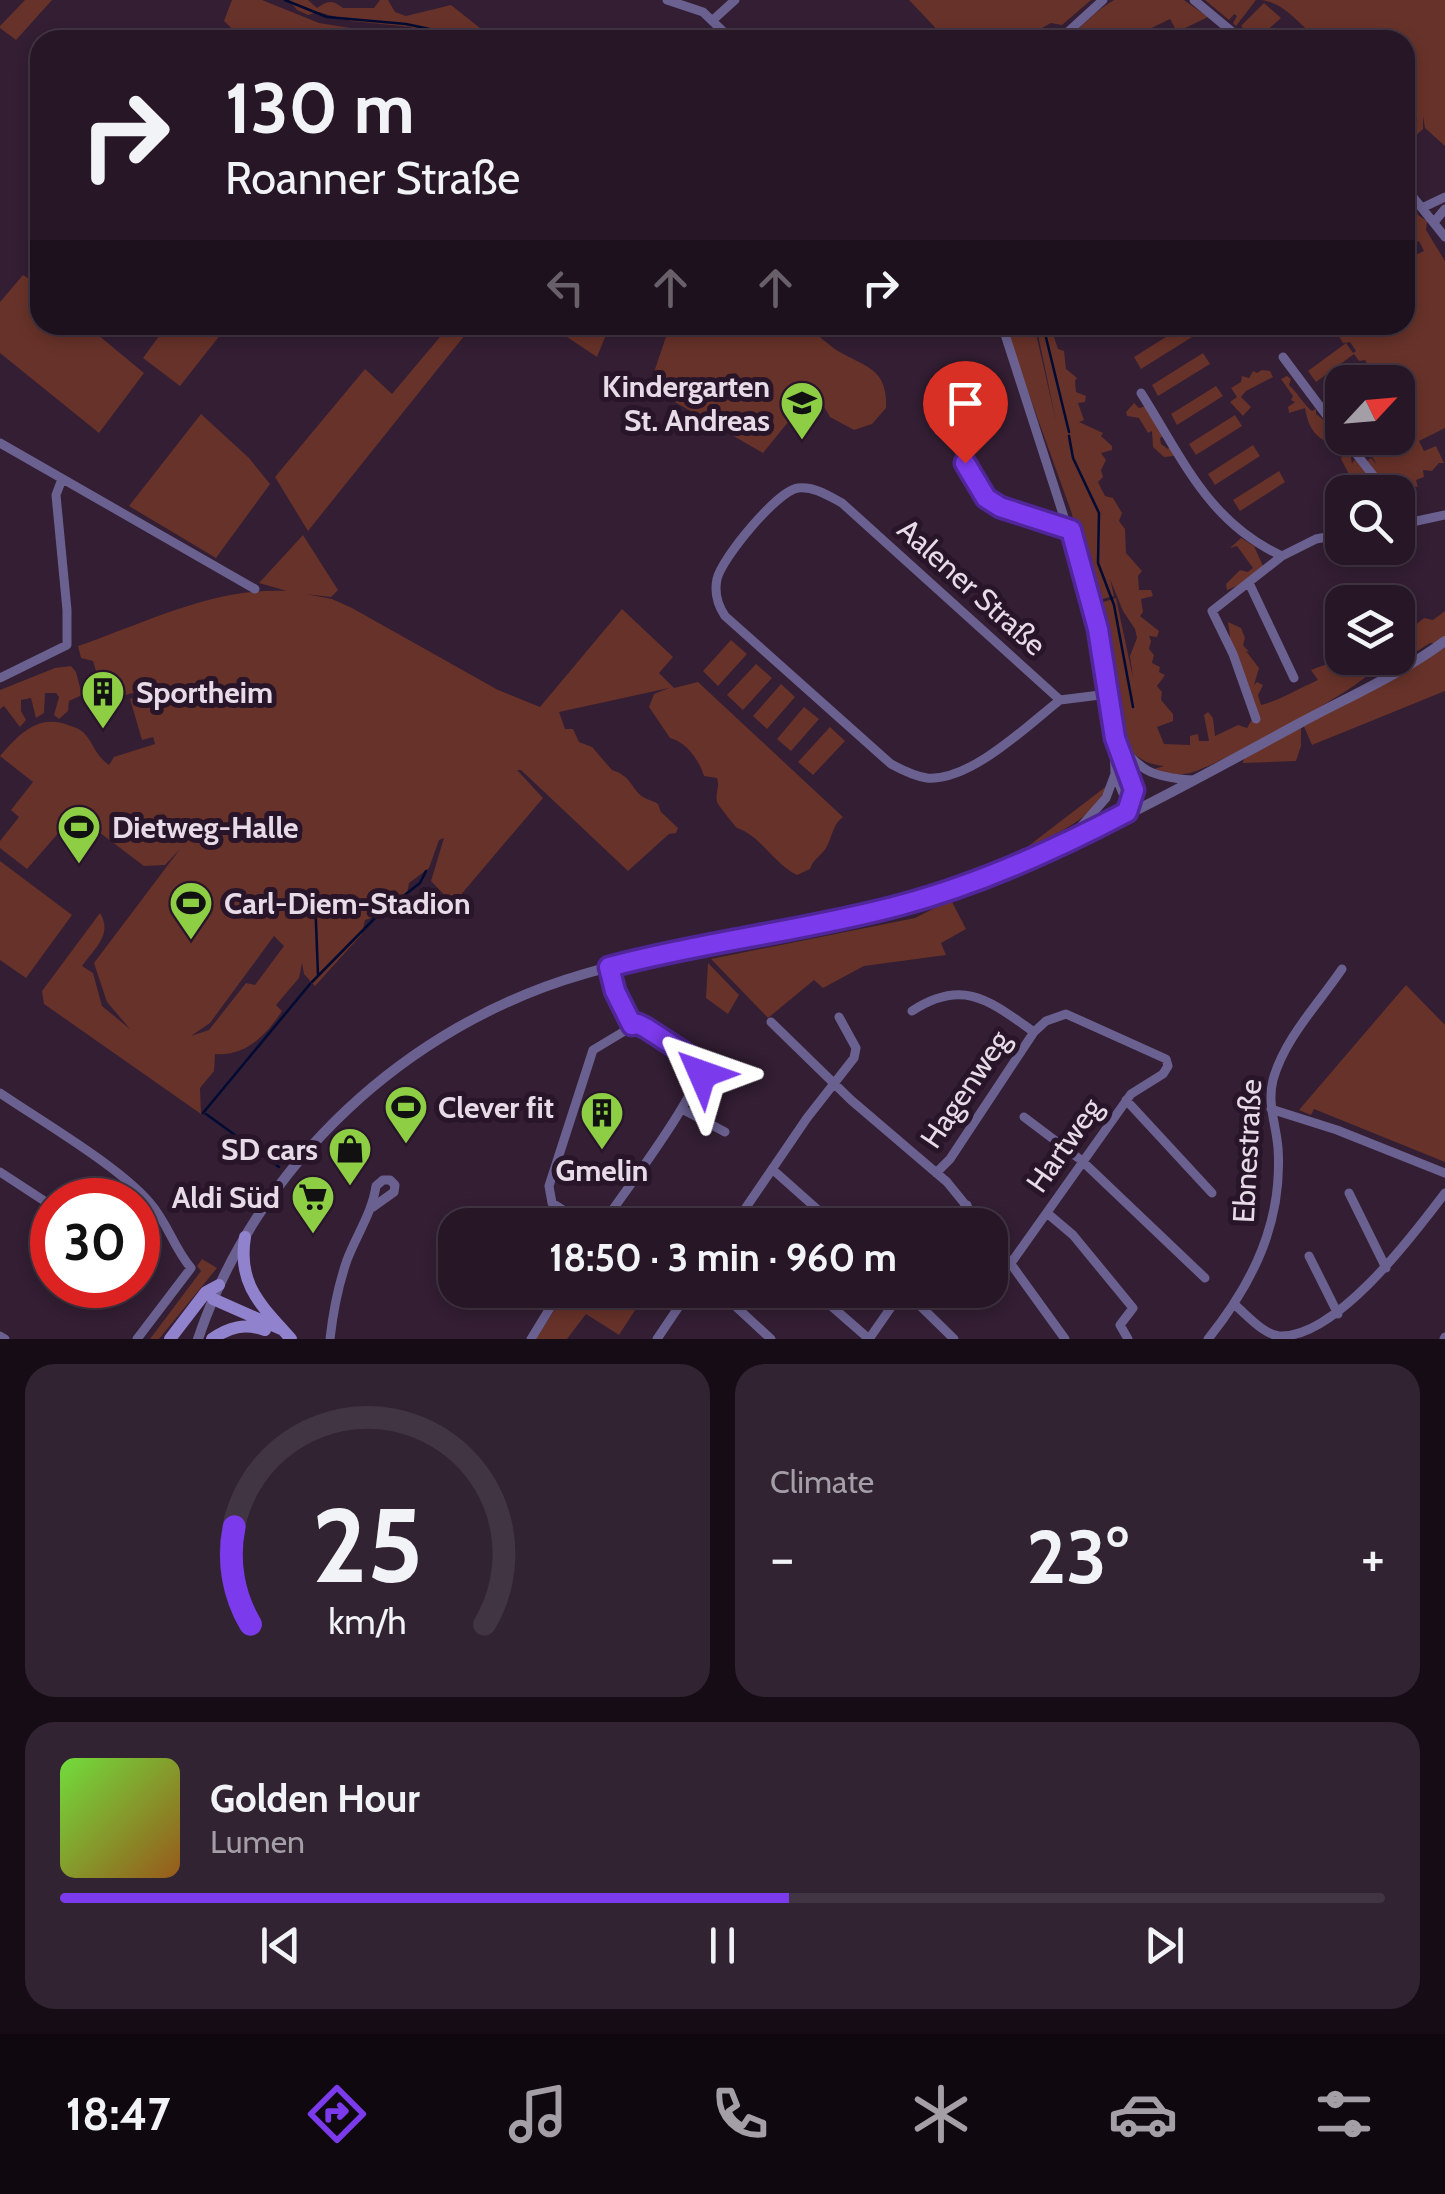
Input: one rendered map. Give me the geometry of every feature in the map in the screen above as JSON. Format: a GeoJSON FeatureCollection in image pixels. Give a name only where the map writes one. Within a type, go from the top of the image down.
{"type":"FeatureCollection","features":[{"type":"Feature","properties":{"kind":"main road"},"geometry":{"type":"LineString","coordinates":[[245,1237],[242,1264],[246,1280],[284,1336]]}},
{"type":"Feature","properties":{"kind":"main road"},"geometry":{"type":"LineString","coordinates":[[170,1339],[206,1292],[219,1284]]}},
{"type":"Feature","properties":{"kind":"main road"},"geometry":{"type":"LineString","coordinates":[[213,1299],[284,1336]]}},
{"type":"Feature","properties":{"kind":"main road"},"geometry":{"type":"LineString","coordinates":[[212,1339],[242,1326],[284,1336]]}},
{"type":"Feature","properties":{"kind":"street"},"geometry":{"type":"LineString","coordinates":[[667,0],[702,12],[722,30]]}},
{"type":"Feature","properties":{"kind":"street"},"geometry":{"type":"LineString","coordinates":[[713,20],[735,0]]}},
{"type":"Feature","properties":{"kind":"street"},"geometry":{"type":"LineString","coordinates":[[1070,30],[1103,0]]}},
{"type":"Feature","properties":{"kind":"street"},"geometry":{"type":"LineString","coordinates":[[1194,0],[1230,30]]}},
{"type":"Feature","properties":{"kind":"street"},"geometry":{"type":"LineString","coordinates":[[1415,197],[1445,236]]}},
{"type":"Feature","properties":{"kind":"street"},"geometry":{"type":"LineString","coordinates":[[1424,207],[1445,197]]}},
{"type":"Feature","properties":{"kind":"street"},"geometry":{"type":"LineString","coordinates":[[1434,220],[1445,210]]}},
{"type":"Feature","properties":{"kind":"street"},"geometry":{"type":"LineString","coordinates":[[1005,335],[1071,530],[1098,629],[1115,738],[1115,774],[1106,798],[1068,842]]}},
{"type":"Feature","properties":{"kind":"street"},"geometry":{"type":"LineString","coordinates":[[1283,357],[1325,412]]}},
{"type":"Feature","properties":{"kind":"street"},"geometry":{"type":"LineString","coordinates":[[1142,393],[1217,511],[1250,541],[1282,556]]}},
{"type":"Feature","properties":{"kind":"street"},"geometry":{"type":"LineString","coordinates":[[939,431],[950,437],[986,498],[1000,507],[1071,530]]}},
{"type":"Feature","properties":{"kind":"street"},"geometry":{"type":"LineString","coordinates":[[0,443],[254,588]]}},
{"type":"Feature","properties":{"kind":"street"},"geometry":{"type":"LineString","coordinates":[[1358,455],[1373,475]]}},
{"type":"Feature","properties":{"kind":"street"},"geometry":{"type":"LineString","coordinates":[[0,678],[67,645],[56,494],[62,479]]}},
{"type":"Feature","properties":{"kind":"street","name":"Aalener Straße"},"geometry":{"type":"LineString","coordinates":[[809,488],[842,503],[1060,700],[985,758],[953,774],[930,778],[890,764],[724,616],[715,592],[721,568],[778,498],[788,491],[809,488]]}},
{"type":"Feature","properties":{"kind":"street"},"geometry":{"type":"LineString","coordinates":[[1415,521],[1445,515]]}},
{"type":"Feature","properties":{"kind":"street"},"geometry":{"type":"LineString","coordinates":[[1256,719],[1233,654],[1212,611],[1282,556],[1325,537]]}},
{"type":"Feature","properties":{"kind":"street"},"geometry":{"type":"LineString","coordinates":[[1249,583],[1294,678]]}},
{"type":"Feature","properties":{"kind":"street"},"geometry":{"type":"LineString","coordinates":[[198,1339],[219,1284],[245,1237],[316,1140],[403,1062],[460,1025],[506,1002],[609,967],[899,906],[979,880],[1068,842],[1192,780],[1401,669],[1445,641]]}},
{"type":"Feature","properties":{"kind":"street"},"geometry":{"type":"LineString","coordinates":[[1060,700],[1108,694]]}},
{"type":"Feature","properties":{"kind":"street"},"geometry":{"type":"LineString","coordinates":[[1115,738],[1132,760],[1151,774],[1192,780]]}},
{"type":"Feature","properties":{"kind":"street"},"geometry":{"type":"LineString","coordinates":[[1115,738],[1134,790],[1134,807]]}},
{"type":"Feature","properties":{"kind":"street"},"geometry":{"type":"LineString","coordinates":[[1115,774],[1124,796],[1134,807]]}},
{"type":"Feature","properties":{"kind":"street"},"geometry":{"type":"LineString","coordinates":[[609,967],[615,991],[632,1025]]}},
{"type":"Feature","properties":{"kind":"street","name":"Ebnestraße"},"geometry":{"type":"LineString","coordinates":[[1208,1339],[1235,1305],[1260,1260],[1274,1218],[1278,1148],[1269,1103],[1280,1059],[1342,969]]}},
{"type":"Feature","properties":{"kind":"street","name":"Hagenweg"},"geometry":{"type":"LineString","coordinates":[[912,1011],[940,996],[976,996],[1034,1032]]}},
{"type":"Feature","properties":{"kind":"street","name":"Hagenweg"},"geometry":{"type":"LineString","coordinates":[[936,1173],[961,1144],[1034,1032],[1046,1021],[1066,1014],[1160,1053],[1168,1066]]}},
{"type":"Feature","properties":{"kind":"street"},"geometry":{"type":"LineString","coordinates":[[746,1208],[856,1052],[839,1017]]}},
{"type":"Feature","properties":{"kind":"street"},"geometry":{"type":"LineString","coordinates":[[770,1022],[969,1208]]}},
{"type":"Feature","properties":{"kind":"street"},"geometry":{"type":"LineString","coordinates":[[560,1208],[552,1203],[548,1186],[593,1050],[638,1024],[700,1063],[702,1074],[614,1208]]}},
{"type":"Feature","properties":{"kind":"street","name":"Hartweg"},"geometry":{"type":"LineString","coordinates":[[1010,1263],[1126,1100],[1140,1086],[1163,1074],[1168,1066]]}},
{"type":"Feature","properties":{"kind":"street"},"geometry":{"type":"LineString","coordinates":[[0,1093],[129,1183],[150,1203],[191,1268],[137,1339]]}},
{"type":"Feature","properties":{"kind":"street"},"geometry":{"type":"LineString","coordinates":[[1126,1100],[1212,1192]]}},
{"type":"Feature","properties":{"kind":"street"},"geometry":{"type":"LineString","coordinates":[[682,1109],[726,1132]]}},
{"type":"Feature","properties":{"kind":"street"},"geometry":{"type":"LineString","coordinates":[[1271,1109],[1337,1130],[1445,1173]]}},
{"type":"Feature","properties":{"kind":"street"},"geometry":{"type":"LineString","coordinates":[[1024,1117],[1081,1160],[1205,1278]]}},
{"type":"Feature","properties":{"kind":"street"},"geometry":{"type":"LineString","coordinates":[[772,1170],[816,1208]]}},
{"type":"Feature","properties":{"kind":"street"},"geometry":{"type":"LineString","coordinates":[[0,1172],[30,1192]]}},
{"type":"Feature","properties":{"kind":"street"},"geometry":{"type":"LineString","coordinates":[[1349,1193],[1386,1268]]}},
{"type":"Feature","properties":{"kind":"street"},"geometry":{"type":"LineString","coordinates":[[1235,1305],[1270,1336],[1300,1334],[1338,1314],[1386,1268],[1445,1193]]}},
{"type":"Feature","properties":{"kind":"street"},"geometry":{"type":"LineString","coordinates":[[964,1208],[967,1205]]}},
{"type":"Feature","properties":{"kind":"street"},"geometry":{"type":"LineString","coordinates":[[330,1339],[346,1262],[373,1207]]}},
{"type":"Feature","properties":{"kind":"street"},"geometry":{"type":"LineString","coordinates":[[1047,1212],[1073,1235],[1133,1308],[1120,1325],[1128,1339]]}},
{"type":"Feature","properties":{"kind":"street"},"geometry":{"type":"LineString","coordinates":[[1309,1256],[1338,1314]]}},
{"type":"Feature","properties":{"kind":"street"},"geometry":{"type":"LineString","coordinates":[[1008,1260],[1065,1339]]}},
{"type":"Feature","properties":{"kind":"street"},"geometry":{"type":"LineString","coordinates":[[531,1339],[550,1308]]}},
{"type":"Feature","properties":{"kind":"street"},"geometry":{"type":"LineString","coordinates":[[657,1339],[678,1308]]}},
{"type":"Feature","properties":{"kind":"street"},"geometry":{"type":"LineString","coordinates":[[737,1308],[771,1339]]}},
{"type":"Feature","properties":{"kind":"street"},"geometry":{"type":"LineString","coordinates":[[833,1308],[869,1339],[891,1308]]}},
{"type":"Feature","properties":{"kind":"street"},"geometry":{"type":"LineString","coordinates":[[922,1308],[954,1339]]}},
{"type":"Feature","properties":{"kind":"shaded area"},"geometry":{"type":"Polygon","coordinates":[[[25,0],[52,0],[16,40],[0,26],[25,0]]]}},
{"type":"Feature","properties":{"kind":"shaded area"},"geometry":{"type":"Polygon","coordinates":[[[232,0],[262,0],[319,23],[363,30],[233,30],[224,21],[232,0]]]}},
{"type":"Feature","properties":{"kind":"shaded area"},"geometry":{"type":"Polygon","coordinates":[[[289,0],[308,0],[317,8],[330,2],[343,8],[374,8],[380,0],[388,0],[395,12],[406,16],[451,5],[487,30],[414,30],[318,12],[308,15],[289,0]]]}},
{"type":"Feature","properties":{"kind":"shaded area"},"geometry":{"type":"Polygon","coordinates":[[[909,0],[1091,0],[1062,25],[1051,23],[1042,30],[938,30],[909,0]]]}},
{"type":"Feature","properties":{"kind":"shaded area"},"geometry":{"type":"Polygon","coordinates":[[[1114,0],[1184,0],[1208,17],[1181,30],[1176,30],[1170,19],[1147,30],[1076,30],[1114,0]]]}},
{"type":"Feature","properties":{"kind":"shaded area"},"geometry":{"type":"Polygon","coordinates":[[[1205,0],[1256,0],[1236,26],[1233,23],[1237,16],[1234,14],[1229,20],[1205,0]]]}},
{"type":"Feature","properties":{"kind":"shaded area"},"geometry":{"type":"Polygon","coordinates":[[[1260,0],[1445,0],[1445,146],[1425,128],[1423,116],[1423,129],[1415,136],[1415,30],[1308,30],[1269,2],[1260,0]]]}},
{"type":"Feature","properties":{"kind":"shaded area"},"geometry":{"type":"Polygon","coordinates":[[[1264,3],[1281,18],[1267,30],[1245,30],[1241,26],[1264,3]]]}},
{"type":"Feature","properties":{"kind":"shaded area"},"geometry":{"type":"Polygon","coordinates":[[[1415,208],[1427,221],[1426,230],[1445,261],[1445,428],[1419,441],[1424,451],[1436,446],[1444,463],[1432,471],[1423,470],[1424,477],[1416,480],[1418,487],[1415,486],[1415,475],[1349,474],[1341,459],[1343,455],[1351,457],[1352,464],[1354,460],[1366,462],[1371,458],[1377,465],[1371,455],[1415,455],[1415,365],[1368,365],[1354,354],[1339,365],[1325,365],[1325,375],[1316,382],[1308,371],[1346,343],[1353,353],[1356,351],[1338,335],[1415,335],[1415,255],[1424,251],[1419,241],[1415,243],[1415,208]]]}},
{"type":"Feature","properties":{"kind":"shaded area"},"geometry":{"type":"Polygon","coordinates":[[[23,275],[30,280],[30,335],[98,335],[144,373],[99,433],[0,353],[0,302],[23,275]]]}},
{"type":"Feature","properties":{"kind":"shaded area"},"geometry":{"type":"Polygon","coordinates":[[[160,335],[220,335],[180,386],[143,358],[160,335]]]}},
{"type":"Feature","properties":{"kind":"shaded area"},"geometry":{"type":"Polygon","coordinates":[[[442,335],[465,335],[308,531],[275,477],[365,369],[392,394],[442,335]]]}},
{"type":"Feature","properties":{"kind":"shaded area"},"geometry":{"type":"Polygon","coordinates":[[[564,335],[606,335],[597,357],[564,335]]]}},
{"type":"Feature","properties":{"kind":"shaded area"},"geometry":{"type":"Polygon","coordinates":[[[667,335],[818,335],[879,377],[886,408],[872,424],[854,430],[830,417],[814,390],[763,453],[649,387],[667,335]]]}},
{"type":"Feature","properties":{"kind":"shaded area"},"geometry":{"type":"Polygon","coordinates":[[[1008,335],[1037,338],[1056,421],[1038,335],[1053,335],[1058,349],[1064,351],[1066,369],[1077,378],[1076,392],[1086,396],[1085,402],[1078,403],[1084,420],[1079,422],[1103,433],[1101,436],[1112,446],[1112,450],[1101,453],[1106,460],[1098,482],[1105,496],[1113,498],[1122,513],[1119,521],[1125,529],[1126,553],[1142,571],[1138,576],[1139,590],[1151,590],[1153,596],[1141,599],[1140,616],[1159,631],[1157,637],[1149,636],[1149,649],[1154,655],[1152,663],[1165,675],[1157,686],[1162,692],[1161,700],[1173,714],[1173,721],[1157,727],[1164,744],[1190,745],[1190,736],[1198,734],[1199,741],[1209,741],[1204,715],[1208,712],[1213,718],[1215,736],[1238,725],[1247,728],[1251,721],[1260,720],[1227,640],[1228,622],[1241,628],[1243,645],[1259,668],[1254,685],[1263,685],[1258,695],[1261,705],[1318,680],[1311,670],[1325,665],[1325,675],[1367,675],[1317,709],[1205,767],[1180,774],[1151,770],[1164,766],[1136,755],[1120,733],[1115,718],[1097,604],[1116,598],[1133,678],[1130,656],[1137,638],[1135,629],[1110,579],[1114,596],[1099,600],[1092,569],[1087,569],[1071,511],[1008,335]]]}},
{"type":"Feature","properties":{"kind":"shaded area"},"geometry":{"type":"Polygon","coordinates":[[[1169,335],[1192,337],[1141,369],[1134,357],[1169,335]]]}},
{"type":"Feature","properties":{"kind":"shaded area"},"geometry":{"type":"Polygon","coordinates":[[[1203,353],[1210,364],[1158,396],[1152,385],[1203,353]]]}},
{"type":"Feature","properties":{"kind":"shaded area"},"geometry":{"type":"Polygon","coordinates":[[[1253,371],[1270,371],[1273,377],[1241,397],[1251,407],[1243,416],[1230,402],[1237,397],[1231,388],[1241,382],[1242,376],[1249,378],[1253,371]]]}},
{"type":"Feature","properties":{"kind":"shaded area"},"geometry":{"type":"Polygon","coordinates":[[[1281,379],[1291,379],[1289,385],[1324,420],[1325,440],[1315,434],[1305,408],[1289,413],[1288,407],[1295,402],[1281,379]]]}},
{"type":"Feature","properties":{"kind":"shaded area"},"geometry":{"type":"Polygon","coordinates":[[[1216,386],[1223,396],[1177,425],[1171,414],[1216,386]]]}},
{"type":"Feature","properties":{"kind":"shaded area"},"geometry":{"type":"Polygon","coordinates":[[[1134,403],[1139,408],[1146,406],[1164,436],[1160,438],[1161,444],[1168,449],[1170,446],[1174,456],[1164,457],[1153,447],[1152,431],[1148,433],[1139,418],[1127,416],[1134,403]]]}},
{"type":"Feature","properties":{"kind":"shaded area"},"geometry":{"type":"Polygon","coordinates":[[[201,414],[249,458],[270,484],[216,558],[129,506],[201,414]]]}},
{"type":"Feature","properties":{"kind":"shaded area"},"geometry":{"type":"Polygon","coordinates":[[[1235,415],[1242,426],[1196,455],[1189,444],[1235,415]]]}},
{"type":"Feature","properties":{"kind":"shaded area"},"geometry":{"type":"Polygon","coordinates":[[[1253,445],[1260,456],[1215,485],[1208,474],[1253,445]]]}},
{"type":"Feature","properties":{"kind":"shaded area"},"geometry":{"type":"Polygon","coordinates":[[[1279,471],[1285,482],[1240,511],[1233,500],[1279,471]]]}},
{"type":"Feature","properties":{"kind":"shaded area"},"geometry":{"type":"Polygon","coordinates":[[[303,535],[338,590],[331,597],[306,594],[352,608],[498,690],[540,707],[622,609],[673,657],[659,673],[674,688],[698,682],[843,817],[810,869],[797,875],[737,828],[717,802],[717,778],[704,776],[692,753],[670,738],[649,707],[654,694],[669,688],[559,712],[565,729],[573,729],[579,742],[592,747],[639,794],[658,804],[678,828],[676,833],[669,834],[628,871],[517,770],[543,798],[453,904],[431,881],[444,838],[439,840],[429,868],[409,883],[407,894],[365,920],[362,934],[315,986],[304,974],[302,963],[299,978],[276,1005],[282,1011],[262,1036],[236,1052],[215,1054],[214,1071],[200,1088],[201,1114],[44,1004],[42,991],[100,913],[103,934],[82,966],[93,973],[102,1006],[130,1029],[107,1002],[94,963],[180,849],[165,865],[144,866],[75,814],[27,869],[0,848],[0,841],[19,817],[11,810],[33,782],[0,756],[26,730],[52,722],[82,731],[109,765],[114,757],[155,744],[153,737],[142,740],[130,699],[144,695],[143,690],[105,701],[93,661],[81,658],[78,646],[206,601],[260,591],[287,591],[259,583],[303,535]],[[274,936],[210,1023],[191,1036],[209,1030],[246,983],[255,985],[284,946],[274,936]]]}},
{"type":"Feature","properties":{"kind":"shaded area"},"geometry":{"type":"Polygon","coordinates":[[[1241,538],[1254,546],[1263,566],[1242,584],[1227,590],[1226,584],[1240,570],[1248,572],[1253,568],[1237,546],[1230,548],[1241,538]]]}},
{"type":"Feature","properties":{"kind":"shaded area"},"geometry":{"type":"Polygon","coordinates":[[[1445,611],[1445,637],[1440,643],[1430,643],[1415,652],[1415,625],[1424,618],[1433,620],[1445,611]]]}},
{"type":"Feature","properties":{"kind":"shaded area"},"geometry":{"type":"Polygon","coordinates":[[[731,640],[747,654],[718,686],[703,671],[731,640]]]}},
{"type":"Feature","properties":{"kind":"shaded area"},"geometry":{"type":"Polygon","coordinates":[[[1445,641],[1445,691],[1312,745],[1302,722],[1385,675],[1415,675],[1415,658],[1445,641]]]}},
{"type":"Feature","properties":{"kind":"shaded area"},"geometry":{"type":"Polygon","coordinates":[[[756,664],[772,678],[743,710],[727,695],[756,664]]]}},
{"type":"Feature","properties":{"kind":"shaded area"},"geometry":{"type":"Polygon","coordinates":[[[71,666],[82,695],[69,701],[68,711],[59,719],[54,715],[59,697],[56,693],[45,693],[44,713],[36,718],[31,698],[21,700],[26,720],[20,727],[4,706],[0,709],[0,690],[55,668],[71,666]]]}},
{"type":"Feature","properties":{"kind":"shaded area"},"geometry":{"type":"Polygon","coordinates":[[[781,684],[795,697],[767,729],[753,716],[781,684]]]}},
{"type":"Feature","properties":{"kind":"shaded area"},"geometry":{"type":"Polygon","coordinates":[[[804,707],[819,719],[791,751],[777,739],[804,707]]]}},
{"type":"Feature","properties":{"kind":"shaded area"},"geometry":{"type":"Polygon","coordinates":[[[830,727],[845,741],[813,775],[798,762],[830,727]]]}},
{"type":"Feature","properties":{"kind":"shaded area"},"geometry":{"type":"Polygon","coordinates":[[[1301,728],[1296,761],[1243,763],[1244,758],[1301,728]]]}},
{"type":"Feature","properties":{"kind":"shaded area"},"geometry":{"type":"Polygon","coordinates":[[[1108,785],[1084,816],[1027,847],[1108,785]]]}},
{"type":"Feature","properties":{"kind":"shaded area"},"geometry":{"type":"Polygon","coordinates":[[[0,861],[72,915],[26,978],[0,960],[0,861]]]}},
{"type":"Feature","properties":{"kind":"shaded area"},"geometry":{"type":"Polygon","coordinates":[[[951,900],[966,929],[941,943],[946,955],[864,966],[823,988],[814,980],[768,1018],[711,959],[915,918],[951,900]]]}},
{"type":"Feature","properties":{"kind":"shaded area"},"geometry":{"type":"Polygon","coordinates":[[[915,912],[824,932],[704,952],[881,915],[915,912]]]}},
{"type":"Feature","properties":{"kind":"shaded area"},"geometry":{"type":"Polygon","coordinates":[[[708,963],[739,995],[728,1014],[706,998],[708,963]]]}},
{"type":"Feature","properties":{"kind":"shaded area"},"geometry":{"type":"Polygon","coordinates":[[[1406,985],[1445,1025],[1445,1162],[1314,1109],[1311,1115],[1299,1110],[1406,985]]]}},
{"type":"Feature","properties":{"kind":"shaded area"},"geometry":{"type":"Polygon","coordinates":[[[202,1259],[217,1268],[159,1339],[150,1339],[201,1271],[197,1266],[202,1259]]]}},
{"type":"Feature","properties":{"kind":"shaded area"},"geometry":{"type":"Polygon","coordinates":[[[556,1308],[636,1308],[619,1335],[586,1314],[567,1339],[536,1339],[556,1308]]]}},
{"type":"Feature","properties":{"kind":"waterway"},"geometry":{"type":"LineString","coordinates":[[285,0],[327,17],[434,30]]}},
{"type":"Feature","properties":{"kind":"waterway"},"geometry":{"type":"LineString","coordinates":[[1045,335],[1069,432]]}},
{"type":"Feature","properties":{"kind":"waterway"},"geometry":{"type":"LineString","coordinates":[[1069,436],[1073,458],[1099,513],[1098,563],[1114,605],[1133,707]]}},
{"type":"Feature","properties":{"kind":"waterway"},"geometry":{"type":"LineString","coordinates":[[312,982],[375,918],[420,883],[426,871]]}},
{"type":"Feature","properties":{"kind":"waterway"},"geometry":{"type":"LineString","coordinates":[[315,897],[318,975]]}},
{"type":"Feature","properties":{"kind":"waterway"},"geometry":{"type":"LineString","coordinates":[[203,1113],[310,984]]}},
{"type":"Feature","properties":{"kind":"waterway"},"geometry":{"type":"LineString","coordinates":[[206,1114],[279,1167]]}},
{"type":"Feature","properties":{"kind":"place","name":"Kindergarten St. Andreas"},"geometry":{"type":"Point","coordinates":[802,441]}},
{"type":"Feature","properties":{"kind":"place","name":"Sportheim"},"geometry":{"type":"Point","coordinates":[103,730]}},
{"type":"Feature","properties":{"kind":"place","name":"Dietweg-Halle"},"geometry":{"type":"Point","coordinates":[79,865]}},
{"type":"Feature","properties":{"kind":"place","name":"Carl-Diem-Stadion"},"geometry":{"type":"Point","coordinates":[191,941]}},
{"type":"Feature","properties":{"kind":"place","name":"Clever fit"},"geometry":{"type":"Point","coordinates":[406,1145]}},
{"type":"Feature","properties":{"kind":"place","name":"Gmelin"},"geometry":{"type":"Point","coordinates":[602,1151]}},
{"type":"Feature","properties":{"kind":"place","name":"SD cars"},"geometry":{"type":"Point","coordinates":[350,1187]}},
{"type":"Feature","properties":{"kind":"place","name":"Aldi Süd"},"geometry":{"type":"Point","coordinates":[313,1235]}},
{"type":"Feature","properties":{"kind":"route"},"geometry":{"type":"LineString","coordinates":[[702,1074],[700,1063],[646,1028],[632,1025],[615,991],[609,967],[899,906],[1011,867],[1068,842],[1127,812],[1132,802],[1134,790],[1115,738],[1098,629],[1071,530],[1000,507],[986,498],[965,463]]}}]}
